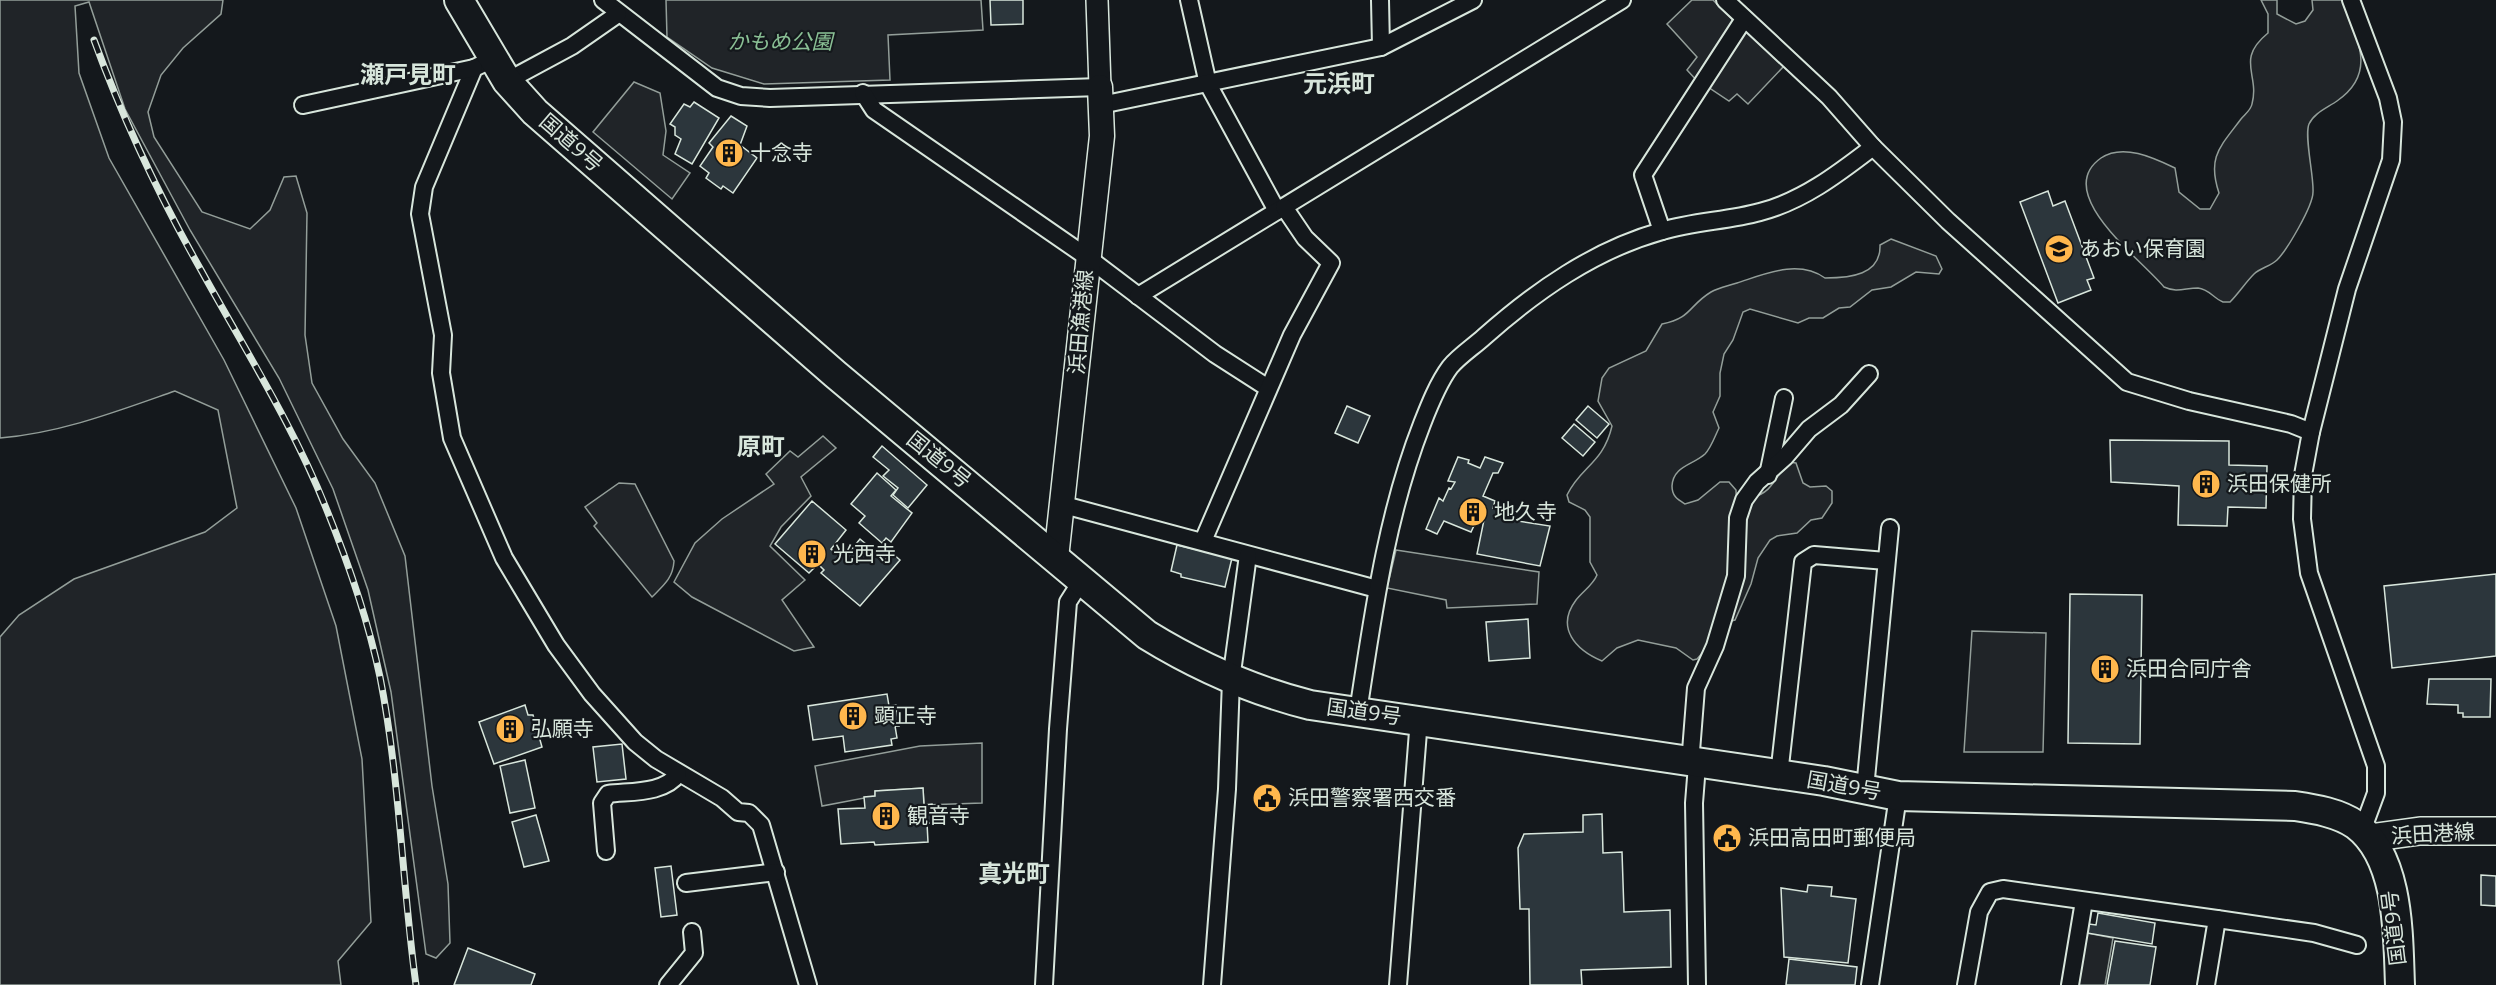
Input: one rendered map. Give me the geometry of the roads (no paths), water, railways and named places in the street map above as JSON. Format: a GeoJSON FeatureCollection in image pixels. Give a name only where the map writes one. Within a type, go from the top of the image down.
{"type":"FeatureCollection","features":[{"type":"Feature","properties":{"kind":"highway","name":"国道9号"},"geometry":{"type":"LineString","coordinates":[[459,0],[492,69],[535,112],[809,352],[1147,635],[1187,660],[1267,694],[1310,705],[1419,719],[1694,764],[1779,775],[1898,796],[2295,806],[2339,817],[2366,835],[2386,869],[2396,909],[2400,985]]}},
{"type":"Feature","properties":{"kind":"main road","name":"浜田漁港線"},"geometry":{"type":"LineString","coordinates":[[1056,558],[1064,505],[1087,257],[1102,136],[1100,96]]}},
{"type":"Feature","properties":{"kind":"main road","name":"浜田港線"},"geometry":{"type":"LineString","coordinates":[[2366,835],[2420,831],[2496,831]]}},
{"type":"Feature","properties":{"kind":"street"},"geometry":{"type":"LineString","coordinates":[[603,0],[618,14],[717,88],[741,96],[770,98],[863,93],[1100,96],[1208,84],[1381,47],[1473,0]]}},
{"type":"Feature","properties":{"kind":"street"},"geometry":{"type":"LineString","coordinates":[[1097,0],[1100,96]]}},
{"type":"Feature","properties":{"kind":"street"},"geometry":{"type":"LineString","coordinates":[[1189,0],[1196,40],[1208,84],[1280,209],[1331,263],[1292,335],[1203,541]]}},
{"type":"Feature","properties":{"kind":"street"},"geometry":{"type":"LineString","coordinates":[[1380,0],[1381,47]]}},
{"type":"Feature","properties":{"kind":"street"},"geometry":{"type":"LineString","coordinates":[[1138,296],[1622,0]]}},
{"type":"Feature","properties":{"kind":"street"},"geometry":{"type":"LineString","coordinates":[[1725,0],[1829,97],[1873,147],[1948,221],[2127,382],[2189,401],[2291,424],[2311,432]]}},
{"type":"Feature","properties":{"kind":"street"},"geometry":{"type":"LineString","coordinates":[[2351,0],[2388,98],[2393,122],[2391,160],[2347,289],[2311,432],[2305,457],[2302,519],[2309,573],[2376,766],[2376,793],[2366,835]]}},
{"type":"Feature","properties":{"kind":"street"},"geometry":{"type":"LineString","coordinates":[[303,105],[492,69],[572,46],[618,14]]}},
{"type":"Feature","properties":{"kind":"street"},"geometry":{"type":"LineString","coordinates":[[1662,231],[1643,175],[1744,19]]}},
{"type":"Feature","properties":{"kind":"street"},"geometry":{"type":"LineString","coordinates":[[492,69],[424,187],[420,214],[443,335],[441,373],[452,438],[504,558],[556,645],[592,694],[635,741],[678,774],[722,798],[738,812],[749,813],[761,825],[808,985]]}},
{"type":"Feature","properties":{"kind":"street"},"geometry":{"type":"LineString","coordinates":[[863,93],[874,110],[1087,257],[1215,354],[1268,388]]}},
{"type":"Feature","properties":{"kind":"street"},"geometry":{"type":"LineString","coordinates":[[1358,712],[1377,589],[1410,455],[1428,410],[1450,367],[1520,306],[1555,280],[1611,251],[1662,231],[1759,213],[1780,205],[1834,177],[1873,147]]}},
{"type":"Feature","properties":{"kind":"street"},"geometry":{"type":"LineString","coordinates":[[1697,985],[1694,803],[1696,688],[1715,646],[1736,576],[1738,518],[1744,501],[1757,482],[1768,475],[1809,429],[1841,405],[1869,374]]}},
{"type":"Feature","properties":{"kind":"street"},"geometry":{"type":"LineString","coordinates":[[1768,475],[1784,398]]}},
{"type":"Feature","properties":{"kind":"street"},"geometry":{"type":"LineString","coordinates":[[1064,505],[1377,589]]}},
{"type":"Feature","properties":{"kind":"street"},"geometry":{"type":"LineString","coordinates":[[1865,789],[1890,528]]}},
{"type":"Feature","properties":{"kind":"street"},"geometry":{"type":"LineString","coordinates":[[1212,985],[1227,789],[1231,680],[1248,555]]}},
{"type":"Feature","properties":{"kind":"street"},"geometry":{"type":"LineString","coordinates":[[1779,775],[1803,562],[1814,555],[1886,561]]}},
{"type":"Feature","properties":{"kind":"street"},"geometry":{"type":"LineString","coordinates":[[1044,985],[1058,729],[1068,602],[1082,580]]}},
{"type":"Feature","properties":{"kind":"street"},"geometry":{"type":"LineString","coordinates":[[1398,985],[1419,719]]}},
{"type":"Feature","properties":{"kind":"street"},"geometry":{"type":"LineString","coordinates":[[606,851],[602,803],[608,794],[654,789],[673,782],[678,774]]}},
{"type":"Feature","properties":{"kind":"street"},"geometry":{"type":"LineString","coordinates":[[1870,985],[1898,796]]}},
{"type":"Feature","properties":{"kind":"street"},"geometry":{"type":"LineString","coordinates":[[686,883],[776,872]]}},
{"type":"Feature","properties":{"kind":"street"},"geometry":{"type":"LineString","coordinates":[[1966,985],[1979,912],[1990,892],[2003,889],[2314,933],[2357,945]]}},
{"type":"Feature","properties":{"kind":"street"},"geometry":{"type":"LineString","coordinates":[[2070,985],[2084,901]]}},
{"type":"Feature","properties":{"kind":"street"},"geometry":{"type":"LineString","coordinates":[[2206,985],[2217,919]]}},
{"type":"Feature","properties":{"kind":"street"},"geometry":{"type":"LineString","coordinates":[[668,985],[694,953],[692,932]]}},
{"type":"Feature","properties":{"kind":"railway"},"geometry":{"type":"LineString","coordinates":[[94,40],[117,99],[156,186],[299,447],[350,570],[375,656],[387,715],[416,985]]}},
{"type":"Feature","properties":{"kind":"place","name":"十念寺"},"geometry":{"type":"Point","coordinates":[729,153]}},
{"type":"Feature","properties":{"kind":"place","name":"あおい保育園"},"geometry":{"type":"Point","coordinates":[2059,249]}},
{"type":"Feature","properties":{"kind":"place","name":"浜田保健所"},"geometry":{"type":"Point","coordinates":[2206,484]}},
{"type":"Feature","properties":{"kind":"place","name":"地久寺"},"geometry":{"type":"Point","coordinates":[1473,512]}},
{"type":"Feature","properties":{"kind":"place","name":"光西寺"},"geometry":{"type":"Point","coordinates":[812,554]}},
{"type":"Feature","properties":{"kind":"place","name":"浜田合同庁舎"},"geometry":{"type":"Point","coordinates":[2105,669]}},
{"type":"Feature","properties":{"kind":"place","name":"顕正寺"},"geometry":{"type":"Point","coordinates":[853,716]}},
{"type":"Feature","properties":{"kind":"place","name":"弘願寺"},"geometry":{"type":"Point","coordinates":[510,729]}},
{"type":"Feature","properties":{"kind":"place","name":"浜田警察署西交番"},"geometry":{"type":"Point","coordinates":[1267,798]}},
{"type":"Feature","properties":{"kind":"place","name":"観音寺"},"geometry":{"type":"Point","coordinates":[886,816]}},
{"type":"Feature","properties":{"kind":"place","name":"浜田高田町郵便局"},"geometry":{"type":"Point","coordinates":[1727,838]}},
{"type":"Feature","properties":{"kind":"district","name":"瀬戸見町"},"geometry":{"type":"Point","coordinates":[408,75]}},
{"type":"Feature","properties":{"kind":"district","name":"元浜町"},"geometry":{"type":"Point","coordinates":[1339,84]}},
{"type":"Feature","properties":{"kind":"district","name":"原町"},"geometry":{"type":"Point","coordinates":[761,447]}},
{"type":"Feature","properties":{"kind":"district","name":"真光町"},"geometry":{"type":"Point","coordinates":[1014,874]}},
{"type":"Feature","properties":{"kind":"park label","name":"かもめ公園"},"geometry":{"type":"Point","coordinates":[780,42]}}]}
